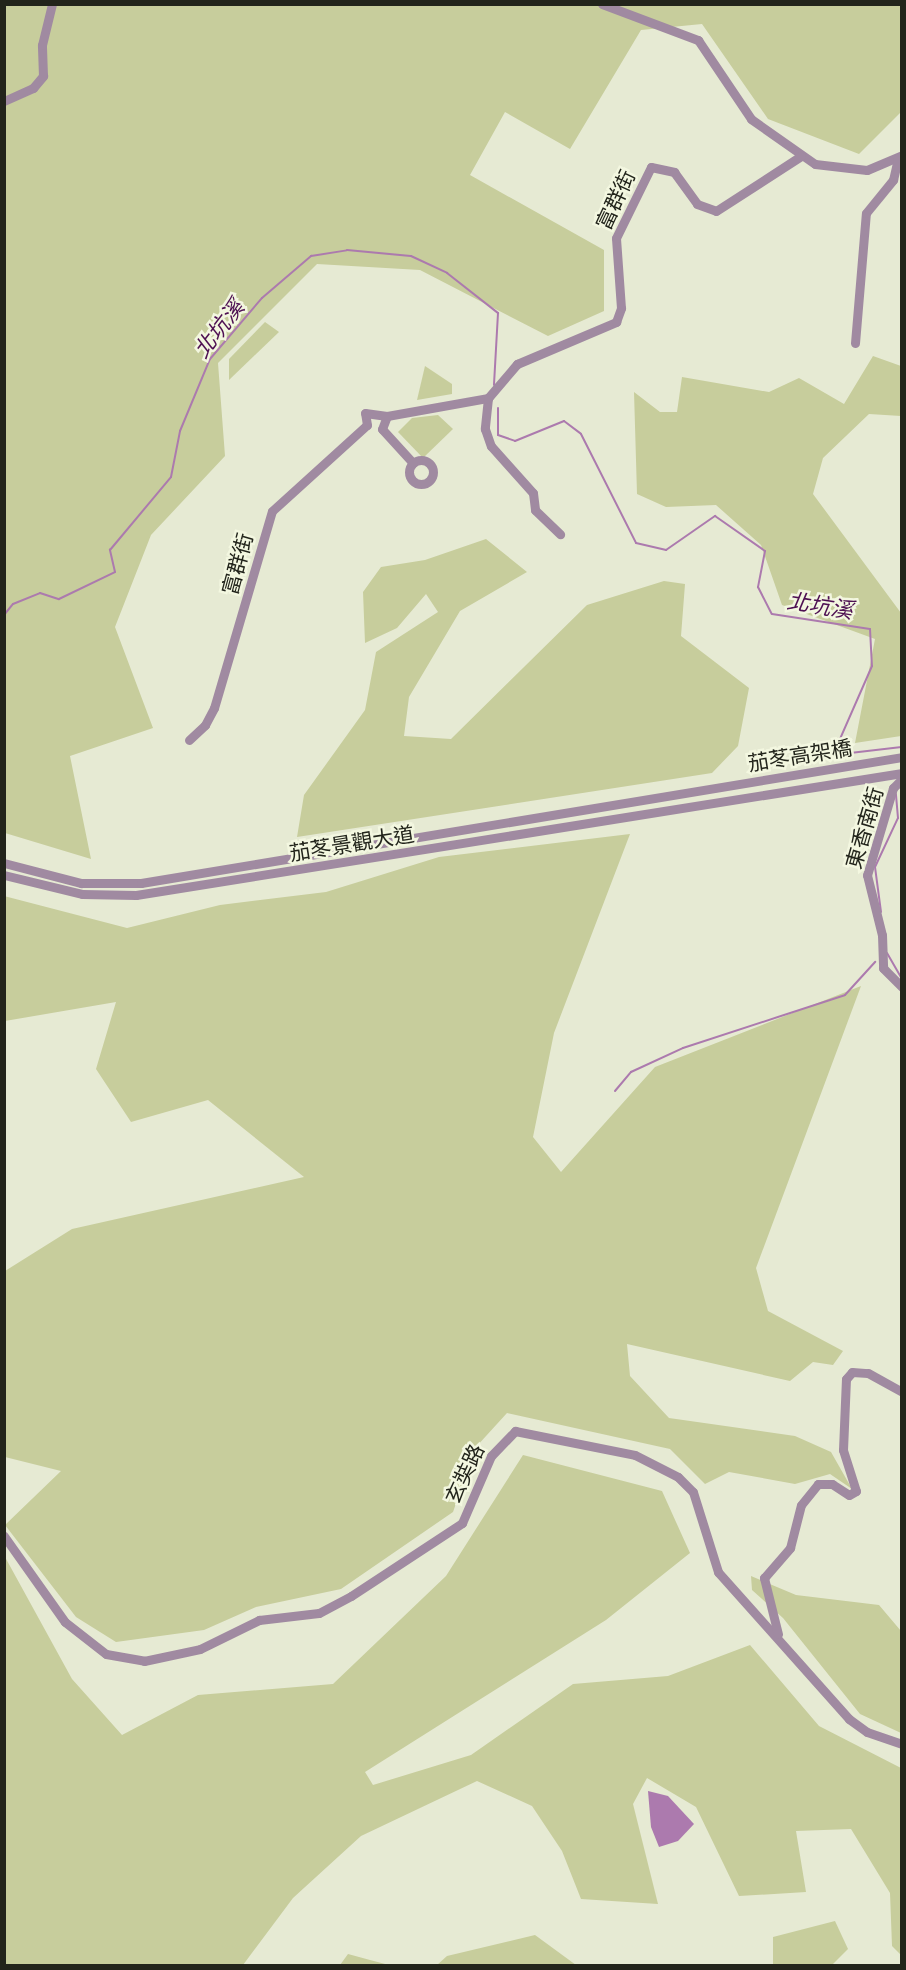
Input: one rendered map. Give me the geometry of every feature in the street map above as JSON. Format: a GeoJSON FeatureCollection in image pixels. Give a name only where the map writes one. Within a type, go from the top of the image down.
{"type":"FeatureCollection","features":[{"type":"Feature","properties":{"kind":"street"},"geometry":{"type":"LineString","coordinates":[[4,101],[33,88],[43,76],[42,45],[52,4]]}},
{"type":"Feature","properties":{"kind":"street"},"geometry":{"type":"LineString","coordinates":[[602,4],[698,40],[751,119],[801,156],[850,172],[900,157]]}},
{"type":"Feature","properties":{"kind":"street","name":"富群街"},"geometry":{"type":"LineString","coordinates":[[488,398],[517,364],[611,326],[620,316],[613,252],[651,166],[674,172],[697,204],[716,211],[739,201],[801,156]]}},
{"type":"Feature","properties":{"kind":"street"},"geometry":{"type":"LineString","coordinates":[[855,343],[866,213],[893,180],[900,157]]}},
{"type":"Feature","properties":{"kind":"street"},"geometry":{"type":"LineString","coordinates":[[413,463],[384,420],[365,413],[367,425],[384,420],[488,398],[485,429],[491,446],[534,493],[535,510],[560,534]]}},
{"type":"Feature","properties":{"kind":"street","name":"富群街"},"geometry":{"type":"LineString","coordinates":[[189,740],[205,725],[213,708],[272,511],[367,425]]}},
{"type":"Feature","properties":{"kind":"street","name":"茄苳高架橋"},"geometry":{"type":"LineString","coordinates":[[704,790],[902,758]]}},
{"type":"Feature","properties":{"kind":"street","name":"茄苳高架橋"},"geometry":{"type":"LineString","coordinates":[[706,805],[902,773]]}},
{"type":"Feature","properties":{"kind":"street","name":"東香南街"},"geometry":{"type":"LineString","coordinates":[[902,779],[893,788],[867,875],[882,935],[883,968],[902,987]]}},
{"type":"Feature","properties":{"kind":"street","name":"茄苳景觀大道"},"geometry":{"type":"LineString","coordinates":[[4,863],[81,883],[141,883],[704,790]]}},
{"type":"Feature","properties":{"kind":"street","name":"茄苳景觀大道"},"geometry":{"type":"LineString","coordinates":[[4,875],[82,894],[136,895],[706,805]]}},
{"type":"Feature","properties":{"kind":"street"},"geometry":{"type":"LineString","coordinates":[[778,1637],[764,1578],[790,1548],[801,1505],[818,1484],[832,1484],[849,1495],[856,1491],[843,1450],[846,1379],[852,1372],[868,1373],[902,1392]]}},
{"type":"Feature","properties":{"kind":"street","name":"玄奘路"},"geometry":{"type":"LineString","coordinates":[[4,1536],[65,1622],[106,1654],[144,1661],[200,1649],[259,1620],[319,1613],[351,1596],[462,1523],[496,1447],[515,1431],[635,1455],[678,1477],[700,1508],[718,1572],[849,1719],[867,1732],[902,1744]]}},
{"type":"Feature","properties":{"kind":"green space"},"geometry":{"type":"Polygon","coordinates":[[[4,5],[901,5],[901,112],[859,154],[768,119],[702,24],[641,30],[570,149],[505,112],[470,175],[604,250],[604,311],[548,336],[420,270],[317,264],[218,363],[225,456],[151,535],[115,627],[153,728],[70,756],[91,859],[5,833],[4,5]]]}},
{"type":"Feature","properties":{"kind":"green space"},"geometry":{"type":"Polygon","coordinates":[[[265,322],[279,332],[229,380],[229,359],[265,322]]]}},
{"type":"Feature","properties":{"kind":"green space"},"geometry":{"type":"Polygon","coordinates":[[[873,356],[901,366],[901,416],[869,414],[823,458],[813,494],[901,613],[901,736],[855,743],[875,639],[782,605],[761,545],[716,505],[666,507],[637,494],[634,392],[660,412],[677,412],[682,377],[769,392],[799,378],[844,404],[873,356]]]}},
{"type":"Feature","properties":{"kind":"green space"},"geometry":{"type":"Polygon","coordinates":[[[425,366],[452,384],[452,394],[417,400],[425,366]]]}},
{"type":"Feature","properties":{"kind":"green space"},"geometry":{"type":"Polygon","coordinates":[[[438,415],[453,429],[423,458],[398,432],[412,418],[438,415]]]}},
{"type":"Feature","properties":{"kind":"green space"},"geometry":{"type":"Polygon","coordinates":[[[486,539],[527,572],[460,611],[409,697],[404,736],[451,739],[587,605],[664,581],[685,584],[681,636],[749,688],[738,746],[712,773],[297,837],[304,795],[365,710],[376,652],[438,612],[426,594],[397,628],[365,643],[363,592],[381,567],[425,560],[486,539]]]}},
{"type":"Feature","properties":{"kind":"green space"},"geometry":{"type":"Polygon","coordinates":[[[630,834],[554,1033],[533,1137],[561,1172],[655,1067],[861,986],[756,1268],[768,1311],[843,1351],[833,1365],[813,1362],[790,1381],[627,1344],[630,1376],[669,1418],[795,1436],[831,1452],[852,1489],[830,1474],[795,1484],[729,1472],[705,1484],[670,1449],[507,1413],[476,1447],[453,1512],[341,1589],[256,1607],[204,1630],[116,1642],[76,1617],[5,1525],[61,1471],[5,1457],[5,1271],[72,1229],[304,1177],[208,1100],[131,1122],[96,1069],[116,1002],[5,1021],[4,896],[127,928],[220,905],[326,892],[439,857],[630,834]]]}},
{"type":"Feature","properties":{"kind":"green space"},"geometry":{"type":"Polygon","coordinates":[[[523,1455],[662,1491],[690,1553],[606,1620],[365,1772],[373,1785],[471,1755],[573,1684],[668,1676],[750,1645],[819,1726],[901,1768],[901,1955],[892,1946],[890,1893],[851,1829],[796,1831],[806,1892],[739,1896],[696,1807],[647,1778],[633,1804],[658,1904],[581,1899],[562,1851],[532,1806],[477,1781],[361,1836],[293,1898],[243,1965],[5,1965],[5,1557],[72,1679],[122,1735],[198,1695],[333,1684],[446,1576],[523,1455]]]}},
{"type":"Feature","properties":{"kind":"green space"},"geometry":{"type":"Polygon","coordinates":[[[751,1576],[796,1595],[879,1605],[901,1631],[901,1733],[860,1714],[783,1618],[752,1590],[751,1576]]]}},
{"type":"Feature","properties":{"kind":"green space"},"geometry":{"type":"Polygon","coordinates":[[[835,1921],[848,1949],[832,1965],[773,1965],[773,1937],[835,1921]]]}},
{"type":"Feature","properties":{"kind":"green space"},"geometry":{"type":"Polygon","coordinates":[[[535,1935],[576,1965],[437,1965],[447,1956],[535,1935]]]}},
{"type":"Feature","properties":{"kind":"green space"},"geometry":{"type":"Polygon","coordinates":[[[348,1954],[370,1960],[389,1965],[340,1965],[348,1954]]]}},
{"type":"Feature","properties":{"kind":"shaded area"},"geometry":{"type":"Polygon","coordinates":[[[648,1791],[668,1796],[694,1824],[678,1841],[659,1847],[651,1827],[648,1791]]]}},
{"type":"Feature","properties":{"kind":"waterway","name":"北坑溪"},"geometry":{"type":"LineString","coordinates":[[4,615],[13,604],[40,593],[59,599],[115,572],[110,550],[171,477],[180,431],[210,359],[262,298],[311,256],[347,250],[411,256],[447,273],[498,313],[494,385]]}},
{"type":"Feature","properties":{"kind":"waterway","name":"北坑溪"},"geometry":{"type":"LineString","coordinates":[[498,408],[498,435],[515,441],[564,421],[581,434],[636,543],[666,550],[715,516],[765,551],[758,587],[772,614],[870,629],[872,666],[833,755],[902,747]]}},
{"type":"Feature","properties":{"kind":"waterway"},"geometry":{"type":"LineString","coordinates":[[881,912],[875,867],[898,818],[896,794]]}},
{"type":"Feature","properties":{"kind":"waterway"},"geometry":{"type":"LineString","coordinates":[[887,953],[902,979]]}},
{"type":"Feature","properties":{"kind":"waterway"},"geometry":{"type":"LineString","coordinates":[[615,1091],[631,1072],[683,1048],[845,995],[875,962]]}}]}
